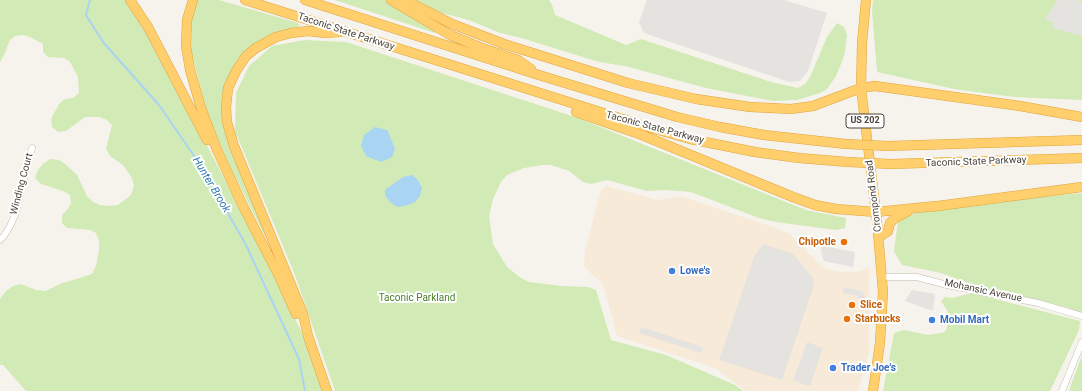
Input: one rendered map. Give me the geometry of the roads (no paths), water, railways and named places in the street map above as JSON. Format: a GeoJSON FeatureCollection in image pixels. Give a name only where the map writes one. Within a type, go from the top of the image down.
{"type":"FeatureCollection","features":[{"type":"Feature","properties":{"kind":"highway"},"geometry":{"type":"LineString","coordinates":[[130,0],[148,27],[222,169],[243,206]]}},
{"type":"Feature","properties":{"kind":"highway"},"geometry":{"type":"LineString","coordinates":[[193,0],[188,14],[186,46],[190,70],[201,108],[211,137],[243,206],[308,336]]}},
{"type":"Feature","properties":{"kind":"highway","name":"Taconic State Parkway"},"geometry":{"type":"LineString","coordinates":[[245,0],[648,128],[712,144],[777,155],[848,162],[891,164],[936,164],[1082,158]]}},
{"type":"Feature","properties":{"kind":"highway","name":"Taconic State Parkway"},"geometry":{"type":"LineString","coordinates":[[305,0],[641,107],[698,122],[764,135],[846,144],[888,146],[1082,140]]}},
{"type":"Feature","properties":{"kind":"highway"},"geometry":{"type":"LineString","coordinates":[[391,0],[450,34],[482,48],[518,60],[542,76]]}},
{"type":"Feature","properties":{"kind":"highway"},"geometry":{"type":"LineString","coordinates":[[405,0],[452,24],[498,42],[628,83],[691,98],[755,107],[791,109],[819,104],[861,88],[875,86],[1020,106],[1082,117]]}},
{"type":"Feature","properties":{"kind":"highway","name":"Crompond Road"},"geometry":{"type":"LineString","coordinates":[[866,0],[862,43],[861,88],[879,238],[882,277],[881,333],[872,391]]}},
{"type":"Feature","properties":{"kind":"highway"},"geometry":{"type":"LineString","coordinates":[[327,391],[308,336],[303,314],[231,137],[227,122],[226,101],[230,82],[238,66],[246,56],[261,45],[290,32],[308,31],[325,33],[346,31]]}},
{"type":"Feature","properties":{"kind":"highway"},"geometry":{"type":"LineString","coordinates":[[561,100],[570,110],[642,135],[801,200],[836,209],[876,212],[936,206],[1082,187]]}},
{"type":"Feature","properties":{"kind":"highway"},"geometry":{"type":"LineString","coordinates":[[879,238],[888,231],[892,220],[901,214],[912,210],[936,206]]}},
{"type":"Feature","properties":{"kind":"street","name":"Winding Court"},"geometry":{"type":"LineString","coordinates":[[0,240],[5,234],[15,215],[32,148]]}},
{"type":"Feature","properties":{"kind":"street","name":"Mohansic Avenue"},"geometry":{"type":"LineString","coordinates":[[882,277],[917,277],[947,285],[1038,303],[1082,316]]}},
{"type":"Feature","properties":{"kind":"street"},"geometry":{"type":"LineString","coordinates":[[1062,391],[1082,342]]}},
{"type":"Feature","properties":{"kind":"water"},"geometry":{"type":"Polygon","coordinates":[[[375,127],[387,130],[395,149],[392,157],[381,162],[366,156],[361,146],[364,135],[375,127]]]}},
{"type":"Feature","properties":{"kind":"water"},"geometry":{"type":"Polygon","coordinates":[[[412,175],[418,180],[422,188],[420,196],[415,202],[397,207],[390,202],[385,195],[385,190],[403,177],[412,175]]]}},
{"type":"Feature","properties":{"kind":"waterway","name":"Hunter Brook"},"geometry":{"type":"LineString","coordinates":[[90,0],[86,15],[103,42],[159,105],[201,166],[245,243],[299,359],[305,391]]}},
{"type":"Feature","properties":{"kind":"place","name":"Chipotle"},"geometry":{"type":"Point","coordinates":[844,242]}},
{"type":"Feature","properties":{"kind":"place","name":"Lowe's"},"geometry":{"type":"Point","coordinates":[672,271]}},
{"type":"Feature","properties":{"kind":"place","name":"Slice"},"geometry":{"type":"Point","coordinates":[852,305]}},
{"type":"Feature","properties":{"kind":"place","name":"Starbucks"},"geometry":{"type":"Point","coordinates":[847,319]}},
{"type":"Feature","properties":{"kind":"place","name":"Mobil Mart"},"geometry":{"type":"Point","coordinates":[932,320]}},
{"type":"Feature","properties":{"kind":"place","name":"Trader Joe's"},"geometry":{"type":"Point","coordinates":[833,368]}},
{"type":"Feature","properties":{"kind":"park label","name":"Taconic Parkland"},"geometry":{"type":"Point","coordinates":[417,298]}}]}
